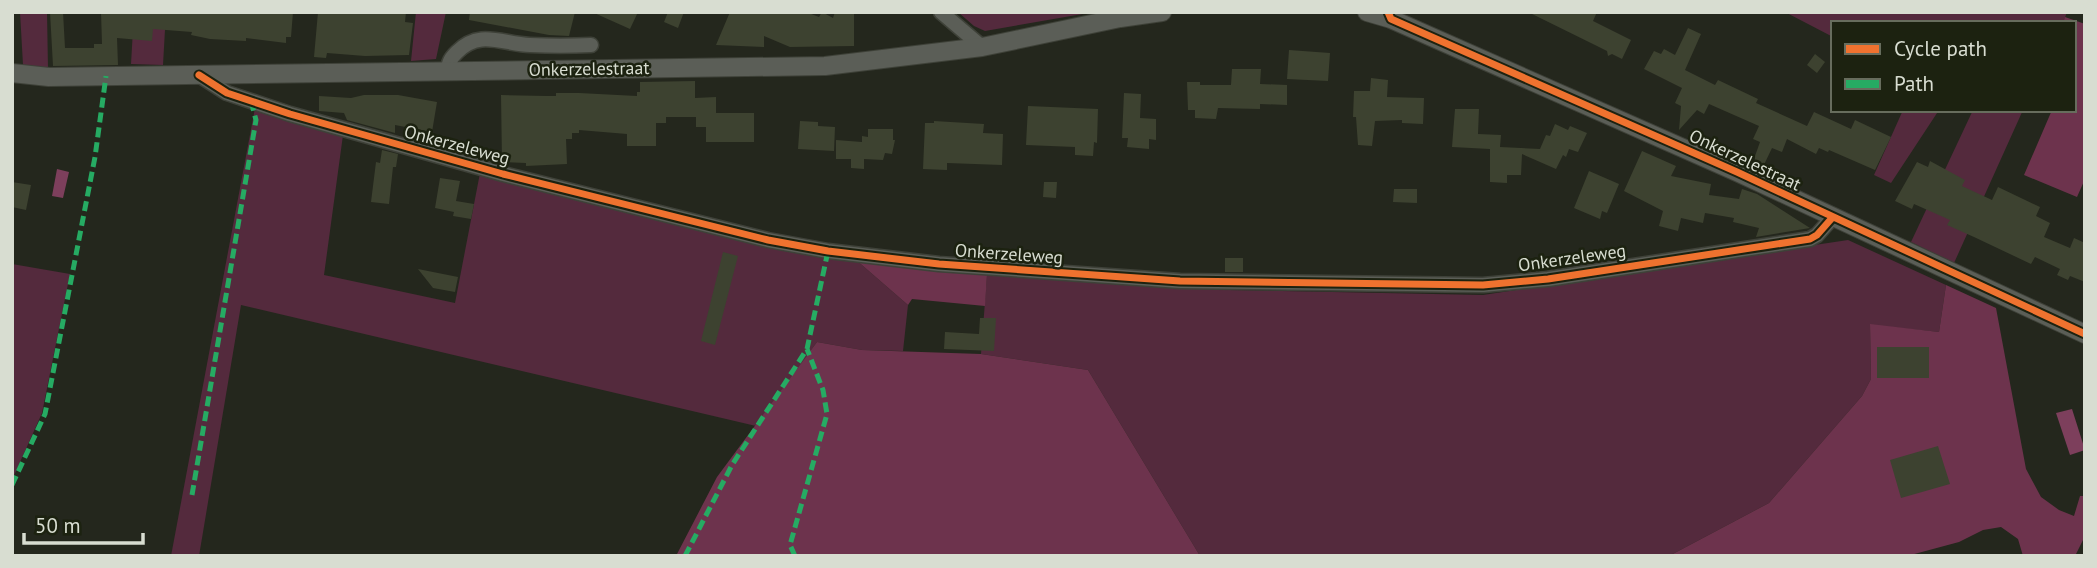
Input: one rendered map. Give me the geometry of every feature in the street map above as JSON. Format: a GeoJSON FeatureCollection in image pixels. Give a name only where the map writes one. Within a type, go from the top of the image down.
{"type":"FeatureCollection","features":[{"type":"Feature","properties":{"kind":"street"},"geometry":{"type":"LineString","coordinates":[[941,12],[982,47]]}},
{"type":"Feature","properties":{"kind":"street","name":"Onkerzelestraat"},"geometry":{"type":"LineString","coordinates":[[12,73],[49,77],[825,66],[982,47],[1120,18],[1162,12]]}},
{"type":"Feature","properties":{"kind":"street","name":"Onkerzelestraat"},"geometry":{"type":"LineString","coordinates":[[1367,12],[1389,16],[1737,172],[2085,334]]}},
{"type":"Feature","properties":{"kind":"street"},"geometry":{"type":"LineString","coordinates":[[448,71],[448,63],[454,55],[465,44],[476,39],[488,37],[525,45],[591,45]]}},
{"type":"Feature","properties":{"kind":"street","name":"Onkerzeleweg"},"geometry":{"type":"LineString","coordinates":[[199,75],[227,93],[359,135],[731,231],[828,251],[994,270],[1180,281],[1483,285],[1548,279],[1810,239],[1832,218]]}},
{"type":"Feature","properties":{"kind":"shaded area"},"geometry":{"type":"Polygon","coordinates":[[[20,12],[47,12],[48,69],[23,65],[20,12]]]}},
{"type":"Feature","properties":{"kind":"shaded area"},"geometry":{"type":"Polygon","coordinates":[[[134,12],[166,12],[163,65],[131,64],[134,12]]]}},
{"type":"Feature","properties":{"kind":"shaded area"},"geometry":{"type":"Polygon","coordinates":[[[416,12],[446,12],[436,59],[411,61],[416,12]]]}},
{"type":"Feature","properties":{"kind":"shaded area"},"geometry":{"type":"Polygon","coordinates":[[[958,12],[1094,12],[985,31],[974,26],[958,12]]]}},
{"type":"Feature","properties":{"kind":"shaded area"},"geometry":{"type":"Polygon","coordinates":[[[1785,12],[2067,12],[2064,21],[1831,21],[1831,36],[1785,12]]]}},
{"type":"Feature","properties":{"kind":"shaded area"},"geometry":{"type":"Polygon","coordinates":[[[2065,17],[2085,24],[2085,179],[2077,197],[2024,175],[2051,112],[2076,112],[2076,21],[2064,21],[2065,17]]]}},
{"type":"Feature","properties":{"kind":"shaded area"},"geometry":{"type":"Polygon","coordinates":[[[255,108],[343,135],[324,275],[455,303],[480,173],[609,208],[777,246],[855,259],[908,305],[903,351],[862,350],[817,342],[756,426],[241,305],[199,556],[171,556],[255,108]]]}},
{"type":"Feature","properties":{"kind":"shaded area"},"geometry":{"type":"Polygon","coordinates":[[[1902,112],[1938,112],[1891,183],[1874,175],[1902,112]]]}},
{"type":"Feature","properties":{"kind":"shaded area"},"geometry":{"type":"Polygon","coordinates":[[[1972,112],[2022,112],[1954,263],[1911,242],[1972,112]]]}},
{"type":"Feature","properties":{"kind":"shaded area"},"geometry":{"type":"Polygon","coordinates":[[[57,169],[69,172],[63,198],[52,196],[57,169]]]}},
{"type":"Feature","properties":{"kind":"shaded area"},"geometry":{"type":"Polygon","coordinates":[[[1848,240],[1946,285],[1939,332],[1870,325],[1871,379],[1862,396],[1769,503],[1669,556],[1200,556],[1088,370],[981,354],[987,275],[1229,290],[1483,295],[1848,240]]]}},
{"type":"Feature","properties":{"kind":"shaded area"},"geometry":{"type":"Polygon","coordinates":[[[855,259],[987,275],[985,306],[912,299],[908,305],[855,259]]]}},
{"type":"Feature","properties":{"kind":"shaded area"},"geometry":{"type":"Polygon","coordinates":[[[12,264],[70,274],[42,413],[12,480],[12,264]]]}},
{"type":"Feature","properties":{"kind":"shaded area"},"geometry":{"type":"Polygon","coordinates":[[[1946,285],[1996,308],[2026,469],[2041,497],[2059,510],[2074,516],[2080,496],[2085,496],[2085,536],[2075,556],[2023,556],[2018,539],[2001,527],[1983,530],[1959,542],[1907,556],[1669,556],[1769,503],[1862,396],[1871,379],[1870,324],[1939,332],[1946,285]]]}},
{"type":"Feature","properties":{"kind":"shaded area"},"geometry":{"type":"Polygon","coordinates":[[[817,342],[862,350],[981,354],[1088,370],[1200,556],[676,556],[717,477],[817,342]]]}},
{"type":"Feature","properties":{"kind":"shaded area"},"geometry":{"type":"Polygon","coordinates":[[[2072,409],[2085,450],[2070,455],[2056,413],[2072,409]]]}},
{"type":"Feature","properties":{"kind":"building"},"geometry":{"type":"Polygon","coordinates":[[[50,12],[63,12],[65,48],[94,48],[94,44],[102,44],[101,12],[293,12],[291,37],[286,37],[286,43],[246,38],[246,41],[210,39],[191,35],[192,32],[153,29],[152,41],[117,38],[118,65],[53,66],[50,12]]]}},
{"type":"Feature","properties":{"kind":"building"},"geometry":{"type":"Polygon","coordinates":[[[318,12],[406,12],[405,22],[413,23],[409,55],[327,53],[326,58],[314,57],[318,12]]]}},
{"type":"Feature","properties":{"kind":"building"},"geometry":{"type":"Polygon","coordinates":[[[470,12],[575,12],[569,36],[549,35],[469,20],[470,12]]]}},
{"type":"Feature","properties":{"kind":"building"},"geometry":{"type":"Polygon","coordinates":[[[592,12],[638,12],[630,29],[592,12]]]}},
{"type":"Feature","properties":{"kind":"building"},"geometry":{"type":"Polygon","coordinates":[[[668,12],[684,12],[678,28],[664,22],[668,12]]]}},
{"type":"Feature","properties":{"kind":"building"},"geometry":{"type":"Polygon","coordinates":[[[730,12],[806,12],[819,17],[822,12],[833,18],[835,12],[854,12],[854,46],[790,47],[764,36],[764,47],[716,45],[730,12]]]}},
{"type":"Feature","properties":{"kind":"building"},"geometry":{"type":"Polygon","coordinates":[[[1528,12],[1597,12],[1593,21],[1631,40],[1622,59],[1612,54],[1608,56],[1607,51],[1528,12]]]}},
{"type":"Feature","properties":{"kind":"building"},"geometry":{"type":"Polygon","coordinates":[[[1688,28],[1701,34],[1685,70],[1715,85],[1718,80],[1758,99],[1756,103],[1807,126],[1814,112],[1851,129],[1855,120],[1891,137],[1875,170],[1829,150],[1828,152],[1819,148],[1816,154],[1787,139],[1782,152],[1772,148],[1761,171],[1755,168],[1755,156],[1760,142],[1753,139],[1759,126],[1709,104],[1704,114],[1697,110],[1679,130],[1681,106],[1675,103],[1682,88],[1644,69],[1654,51],[1661,54],[1664,49],[1675,55],[1688,28]]]}},
{"type":"Feature","properties":{"kind":"building"},"geometry":{"type":"Polygon","coordinates":[[[1289,50],[1330,53],[1328,81],[1287,79],[1289,50]]]}},
{"type":"Feature","properties":{"kind":"building"},"geometry":{"type":"Polygon","coordinates":[[[1815,54],[1825,62],[1817,73],[1807,65],[1815,54]]]}},
{"type":"Feature","properties":{"kind":"building"},"geometry":{"type":"Polygon","coordinates":[[[1232,69],[1261,69],[1260,84],[1287,85],[1287,105],[1260,104],[1260,109],[1218,108],[1216,119],[1195,118],[1195,110],[1188,110],[1187,82],[1200,82],[1200,85],[1231,85],[1232,69]]]}},
{"type":"Feature","properties":{"kind":"building"},"geometry":{"type":"Polygon","coordinates":[[[1371,78],[1388,80],[1387,97],[1424,98],[1423,124],[1402,123],[1402,120],[1375,121],[1372,146],[1358,145],[1356,117],[1353,117],[1354,91],[1370,91],[1371,78]]]}},
{"type":"Feature","properties":{"kind":"building"},"geometry":{"type":"Polygon","coordinates":[[[695,81],[695,98],[716,97],[716,113],[754,113],[754,142],[706,142],[706,127],[696,127],[696,117],[666,117],[666,123],[656,123],[656,146],[627,146],[627,134],[579,130],[579,133],[572,133],[572,139],[566,139],[567,164],[526,166],[526,163],[502,162],[501,95],[556,96],[556,93],[579,93],[637,96],[640,82],[695,81]]]}},
{"type":"Feature","properties":{"kind":"building"},"geometry":{"type":"Polygon","coordinates":[[[1124,93],[1141,94],[1140,118],[1156,119],[1156,140],[1149,139],[1149,149],[1127,147],[1128,138],[1122,138],[1124,93]]]}},
{"type":"Feature","properties":{"kind":"building"},"geometry":{"type":"Polygon","coordinates":[[[364,95],[398,95],[437,102],[432,132],[395,125],[395,133],[347,120],[344,113],[319,111],[319,96],[351,98],[364,95]]]}},
{"type":"Feature","properties":{"kind":"building"},"geometry":{"type":"Polygon","coordinates":[[[1028,106],[1098,109],[1097,143],[1094,142],[1093,156],[1075,155],[1075,147],[1026,145],[1028,106]]]}},
{"type":"Feature","properties":{"kind":"building"},"geometry":{"type":"Polygon","coordinates":[[[1455,109],[1479,109],[1478,134],[1501,135],[1500,147],[1540,149],[1555,124],[1568,130],[1570,126],[1587,133],[1578,152],[1569,149],[1556,169],[1522,154],[1521,175],[1507,175],[1507,183],[1490,182],[1490,149],[1452,147],[1455,109]]]}},
{"type":"Feature","properties":{"kind":"building"},"geometry":{"type":"Polygon","coordinates":[[[800,121],[835,127],[834,151],[798,149],[800,121]]]}},
{"type":"Feature","properties":{"kind":"building"},"geometry":{"type":"Polygon","coordinates":[[[934,121],[984,124],[983,133],[1003,134],[1002,165],[947,163],[947,170],[923,169],[925,123],[934,121]]]}},
{"type":"Feature","properties":{"kind":"building"},"geometry":{"type":"Polygon","coordinates":[[[868,129],[893,129],[895,140],[892,154],[885,153],[883,160],[864,159],[864,169],[851,168],[851,159],[836,159],[836,140],[862,142],[862,136],[868,137],[868,129]]]}},
{"type":"Feature","properties":{"kind":"building"},"geometry":{"type":"Polygon","coordinates":[[[382,150],[398,154],[396,167],[393,167],[389,204],[371,202],[376,162],[380,163],[382,150]]]}},
{"type":"Feature","properties":{"kind":"building"},"geometry":{"type":"Polygon","coordinates":[[[1642,151],[1676,166],[1671,176],[1711,184],[1709,195],[1739,199],[1742,189],[1757,194],[1810,228],[1756,237],[1759,228],[1733,222],[1734,218],[1705,213],[1703,223],[1681,218],[1678,231],[1659,226],[1663,211],[1624,191],[1642,151]]]}},
{"type":"Feature","properties":{"kind":"building"},"geometry":{"type":"Polygon","coordinates":[[[1930,161],[1965,180],[1962,186],[1992,200],[1998,187],[2040,207],[2036,216],[2050,223],[2044,237],[2070,248],[2074,238],[2085,243],[2085,282],[2070,276],[2068,280],[2057,275],[2060,269],[2035,257],[2031,264],[1947,225],[1950,220],[1914,204],[1912,209],[1895,201],[1917,162],[1928,167],[1930,161]]]}},
{"type":"Feature","properties":{"kind":"building"},"geometry":{"type":"Polygon","coordinates":[[[1589,171],[1619,184],[1607,213],[1602,211],[1600,219],[1574,208],[1589,171]]]}},
{"type":"Feature","properties":{"kind":"building"},"geometry":{"type":"Polygon","coordinates":[[[440,178],[460,181],[456,201],[474,204],[471,219],[453,216],[454,212],[435,208],[440,178]]]}},
{"type":"Feature","properties":{"kind":"building"},"geometry":{"type":"Polygon","coordinates":[[[12,182],[31,185],[26,210],[12,207],[12,182]]]}},
{"type":"Feature","properties":{"kind":"building"},"geometry":{"type":"Polygon","coordinates":[[[1044,182],[1057,182],[1056,198],[1043,197],[1044,182]]]}},
{"type":"Feature","properties":{"kind":"building"},"geometry":{"type":"Polygon","coordinates":[[[1394,189],[1417,189],[1417,203],[1393,202],[1394,189]]]}},
{"type":"Feature","properties":{"kind":"building"},"geometry":{"type":"Polygon","coordinates":[[[723,252],[738,256],[715,345],[701,341],[723,252]]]}},
{"type":"Feature","properties":{"kind":"building"},"geometry":{"type":"Polygon","coordinates":[[[1225,258],[1243,258],[1243,272],[1225,272],[1225,258]]]}},
{"type":"Feature","properties":{"kind":"building"},"geometry":{"type":"Polygon","coordinates":[[[418,269],[458,277],[455,292],[433,288],[418,269]]]}},
{"type":"Feature","properties":{"kind":"building"},"geometry":{"type":"Polygon","coordinates":[[[980,318],[996,318],[994,351],[944,349],[945,332],[979,334],[980,318]]]}},
{"type":"Feature","properties":{"kind":"building"},"geometry":{"type":"Polygon","coordinates":[[[1877,347],[1929,347],[1929,378],[1877,378],[1877,347]]]}},
{"type":"Feature","properties":{"kind":"building"},"geometry":{"type":"Polygon","coordinates":[[[1938,446],[1950,484],[1901,498],[1890,460],[1938,446]]]}},
{"type":"Feature","properties":{"kind":"marked path"},"geometry":{"type":"LineString","coordinates":[[12,485],[45,414],[95,157],[106,76]]}},
{"type":"Feature","properties":{"kind":"marked path"},"geometry":{"type":"LineString","coordinates":[[192,495],[256,120],[251,101]]}},
{"type":"Feature","properties":{"kind":"marked path"},"geometry":{"type":"LineString","coordinates":[[685,556],[732,465],[807,349],[828,251]]}},
{"type":"Feature","properties":{"kind":"marked path"},"geometry":{"type":"LineString","coordinates":[[795,556],[790,545],[827,414],[823,390],[807,349]]}},
{"type":"Feature","properties":{"kind":"cycle path"},"geometry":{"type":"LineString","coordinates":[[1388,12],[1391,19],[1737,172],[2085,334]]}},
{"type":"Feature","properties":{"kind":"cycle path"},"geometry":{"type":"LineString","coordinates":[[199,75],[227,93],[290,114],[503,174],[768,240],[828,251],[939,264],[1180,281],[1483,285],[1548,279],[1810,239],[1832,218]]}}]}
